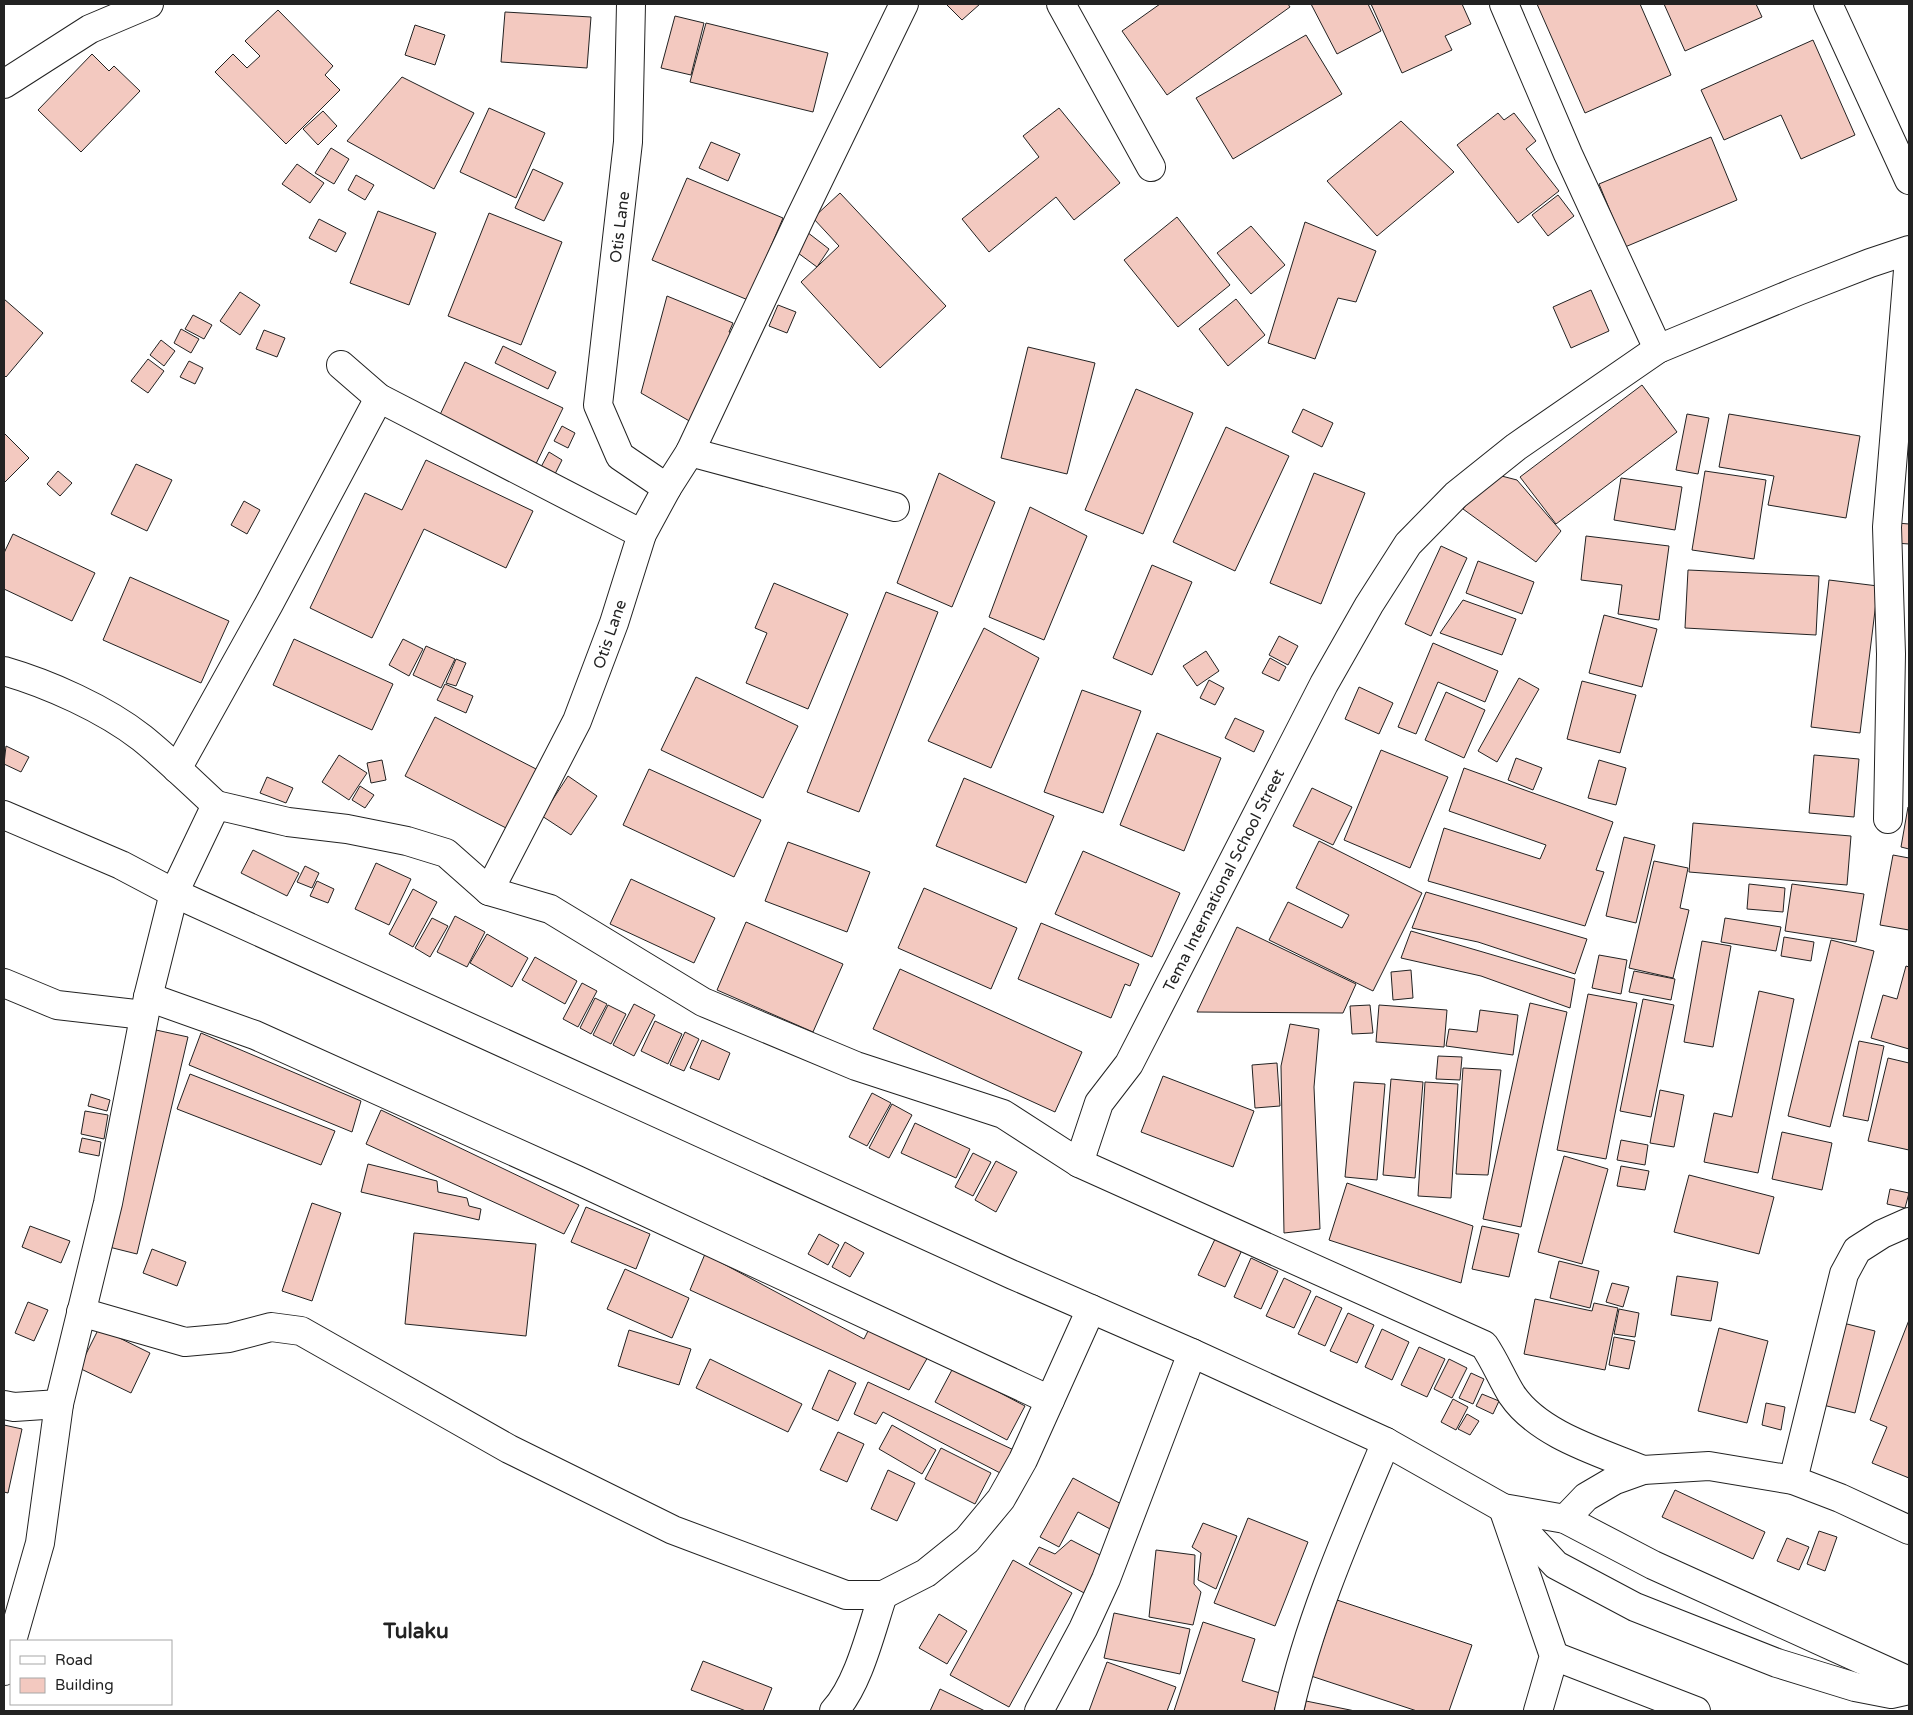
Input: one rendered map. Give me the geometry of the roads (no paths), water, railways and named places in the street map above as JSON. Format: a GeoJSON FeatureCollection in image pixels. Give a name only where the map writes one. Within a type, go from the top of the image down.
{"type":"FeatureCollection","features":[{"type":"Feature","properties":{"kind":"main road"},"geometry":{"type":"LineString","coordinates":[[4,84],[90,29],[149,4]]}},
{"type":"Feature","properties":{"kind":"main road","name":"Otis Lane"},"geometry":{"type":"LineString","coordinates":[[489,891],[577,721],[614,623],[642,534],[667,488],[620,456],[598,405],[628,142],[631,4]]}},
{"type":"Feature","properties":{"kind":"main road"},"geometry":{"type":"LineString","coordinates":[[667,488],[690,452],[800,216],[904,4]]}},
{"type":"Feature","properties":{"kind":"main road"},"geometry":{"type":"LineString","coordinates":[[1061,4],[1151,167]]}},
{"type":"Feature","properties":{"kind":"main road"},"geometry":{"type":"LineString","coordinates":[[1504,4],[1568,154],[1658,349]]}},
{"type":"Feature","properties":{"kind":"main road"},"geometry":{"type":"LineString","coordinates":[[1828,4],[1909,180]]}},
{"type":"Feature","properties":{"kind":"main road","name":"Tema International School Street"},"geometry":{"type":"LineString","coordinates":[[1079,1163],[1100,1103],[1129,1064],[1324,684],[1369,606],[1408,544],[1456,494],[1516,447],[1658,349],[1870,262],[1909,250]]}},
{"type":"Feature","properties":{"kind":"main road"},"geometry":{"type":"LineString","coordinates":[[1888,819],[1891,654],[1887,527],[1909,258]]}},
{"type":"Feature","properties":{"kind":"main road"},"geometry":{"type":"LineString","coordinates":[[341,365],[379,398],[642,534]]}},
{"type":"Feature","properties":{"kind":"main road"},"geometry":{"type":"LineString","coordinates":[[177,769],[269,604],[379,398]]}},
{"type":"Feature","properties":{"kind":"main road"},"geometry":{"type":"LineString","coordinates":[[690,452],[895,507]]}},
{"type":"Feature","properties":{"kind":"main road"},"geometry":{"type":"LineString","coordinates":[[4,671],[21,676],[93,707],[140,737],[216,805],[288,822],[348,829],[407,841],[446,853],[489,891],[550,909],[703,1002],[856,1066],[1003,1114],[1079,1163],[1484,1345],[1497,1364],[1513,1395],[1537,1422],[1643,1470]]}},
{"type":"Feature","properties":{"kind":"main road"},"geometry":{"type":"LineString","coordinates":[[12,1640],[40,1543],[59,1404],[108,1203],[146,1006],[174,893],[216,805]]}},
{"type":"Feature","properties":{"kind":"main road"},"geometry":{"type":"LineString","coordinates":[[4,815],[121,865],[174,893],[1386,1442],[1503,1508],[1556,1565],[1635,1606],[1777,1664],[1855,1688],[1890,1694],[1909,1690]]}},
{"type":"Feature","properties":{"kind":"main road"},"geometry":{"type":"LineString","coordinates":[[4,984],[57,1005],[146,1006],[282,1048],[577,1180],[1050,1400]]}},
{"type":"Feature","properties":{"kind":"main road"},"geometry":{"type":"LineString","coordinates":[[1793,1480],[1844,1274],[1857,1250],[1882,1234],[1909,1222]]}},
{"type":"Feature","properties":{"kind":"main road"},"geometry":{"type":"LineString","coordinates":[[82,1312],[185,1342],[229,1338],[271,1327],[301,1331],[510,1449],[672,1530],[846,1595],[883,1595],[926,1573],[967,1540],[1001,1499],[1023,1460],[1091,1309]]}},
{"type":"Feature","properties":{"kind":"main road"},"geometry":{"type":"LineString","coordinates":[[1039,1711],[1083,1629],[1106,1579],[1192,1353]]}},
{"type":"Feature","properties":{"kind":"main road"},"geometry":{"type":"LineString","coordinates":[[4,1405],[14,1407],[59,1404]]}},
{"type":"Feature","properties":{"kind":"main road"},"geometry":{"type":"LineString","coordinates":[[1289,1711],[1295,1684],[1328,1578],[1386,1442]]}},
{"type":"Feature","properties":{"kind":"main road"},"geometry":{"type":"LineString","coordinates":[[1565,1519],[1586,1496],[1616,1480],[1643,1470],[1709,1466],[1793,1480],[1840,1498],[1909,1530]]}},
{"type":"Feature","properties":{"kind":"main road"},"geometry":{"type":"LineString","coordinates":[[1503,1508],[1565,1519],[1653,1565],[1909,1681]]}},
{"type":"Feature","properties":{"kind":"main road"},"geometry":{"type":"LineString","coordinates":[[1503,1508],[1554,1656],[1538,1711]]}},
{"type":"Feature","properties":{"kind":"main road"},"geometry":{"type":"LineString","coordinates":[[834,1711],[841,1704],[854,1676],[883,1595]]}},
{"type":"Feature","properties":{"kind":"main road"},"geometry":{"type":"LineString","coordinates":[[4,1671],[10,1649]]}},
{"type":"Feature","properties":{"kind":"main road"},"geometry":{"type":"LineString","coordinates":[[1554,1656],[1696,1711]]}},
{"type":"Feature","properties":{"kind":"district","name":"Tulaku"},"geometry":{"type":"Point","coordinates":[416,1631]}}]}
